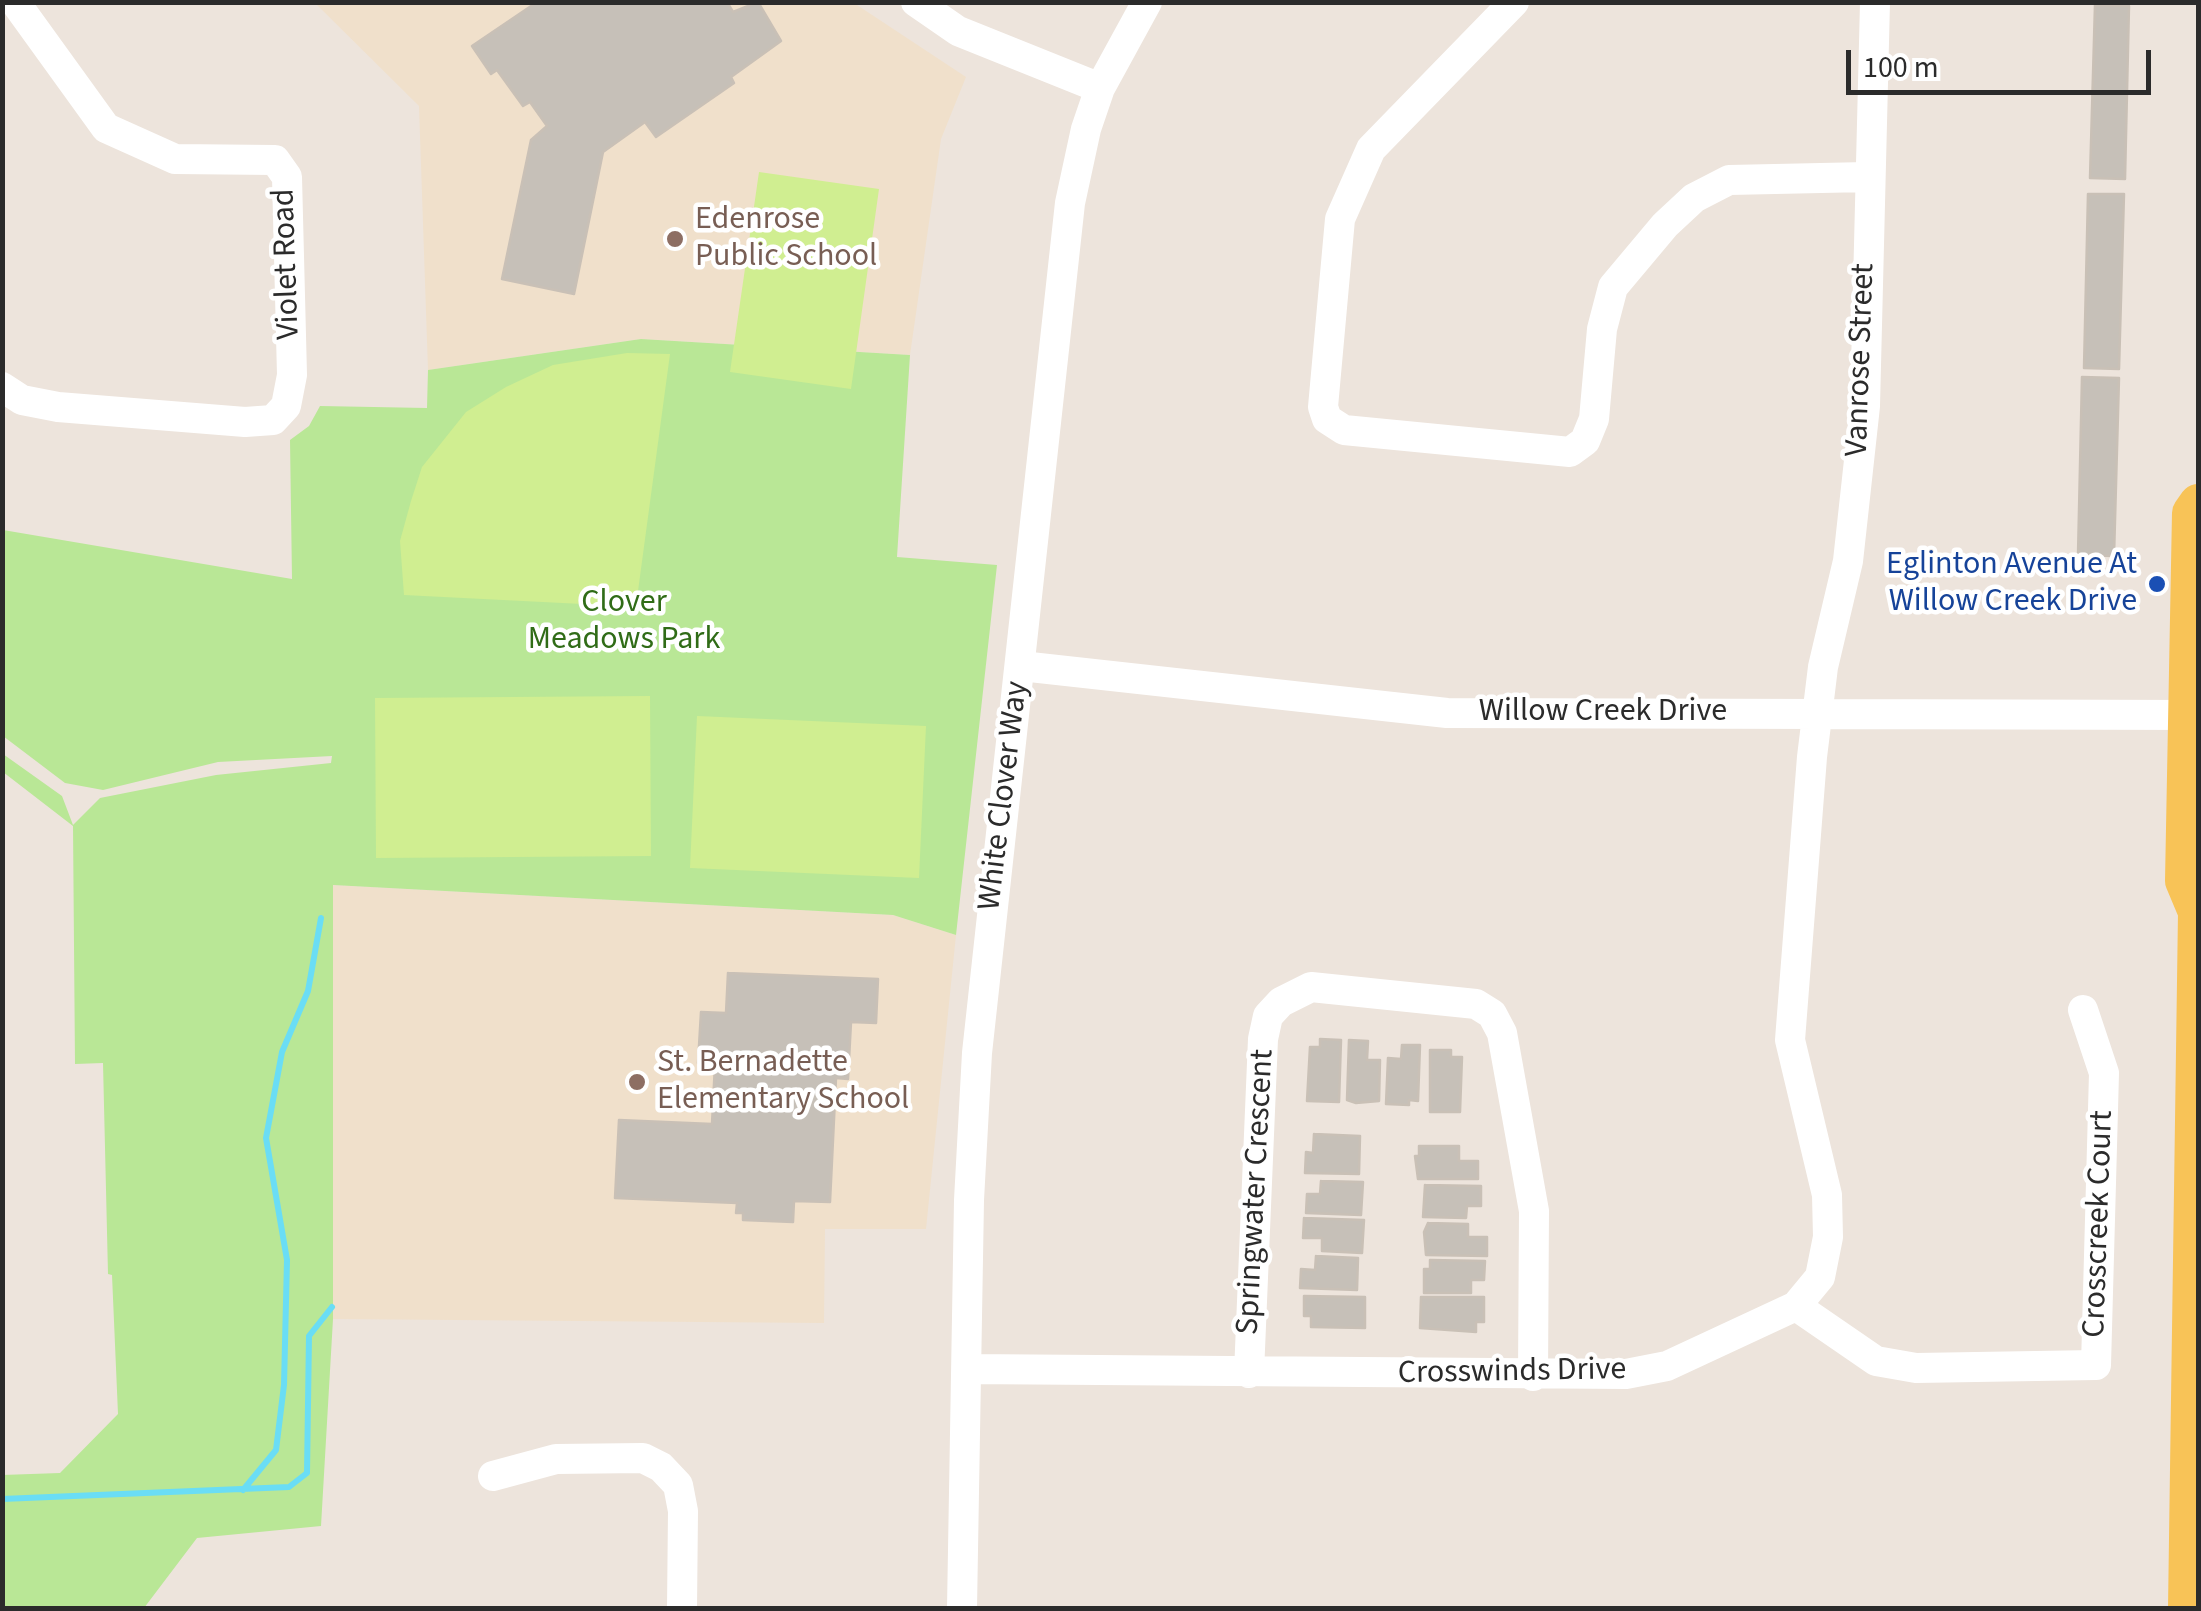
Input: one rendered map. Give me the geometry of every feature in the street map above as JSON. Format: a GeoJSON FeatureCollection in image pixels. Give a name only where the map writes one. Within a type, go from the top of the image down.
{"type":"FeatureCollection","features":[{"type":"Feature","properties":{"kind":"main road"},"geometry":{"type":"LineString","coordinates":[[2188,1608],[2198,910],[2184,882],[2193,715],[2191,513],[2198,503]]}},
{"type":"Feature","properties":{"kind":"street","name":"Violet Road"},"geometry":{"type":"LineString","coordinates":[[2,386],[22,400],[58,407],[244,422],[273,420],[286,406],[292,375],[287,176],[275,160],[175,159],[106,128],[14,2]]}},
{"type":"Feature","properties":{"kind":"street"},"geometry":{"type":"LineString","coordinates":[[916,2],[958,31],[1100,88]]}},
{"type":"Feature","properties":{"kind":"street","name":"White Clover Way"},"geometry":{"type":"LineString","coordinates":[[962,1608],[974,1093],[1070,202],[1086,129],[1100,88],[1147,2]]}},
{"type":"Feature","properties":{"kind":"street"},"geometry":{"type":"LineString","coordinates":[[1514,2],[1372,149],[1340,219],[1322,407],[1328,419],[1344,430],[1570,452],[1585,442],[1594,419],[1602,329],[1613,287],[1665,225],[1694,198],[1730,180],[1868,177]]}},
{"type":"Feature","properties":{"kind":"street","name":"Vanrose Street"},"geometry":{"type":"LineString","coordinates":[[1817,713],[1823,667],[1848,560],[1866,406],[1868,177],[1875,2]]}},
{"type":"Feature","properties":{"kind":"street","name":"Willow Creek Drive"},"geometry":{"type":"LineString","coordinates":[[1020,666],[1447,713],[2193,715]]}},
{"type":"Feature","properties":{"kind":"street"},"geometry":{"type":"LineString","coordinates":[[1796,1306],[1820,1277],[1828,1237],[1827,1196],[1790,1040],[1817,713]]}},
{"type":"Feature","properties":{"kind":"street","name":"Springwater Crescent"},"geometry":{"type":"LineString","coordinates":[[1249,1373],[1263,1039],[1268,1016],[1281,1002],[1312,987],[1476,1004],[1492,1014],[1502,1033],[1534,1211],[1533,1376]]}},
{"type":"Feature","properties":{"kind":"street","name":"Crosscreek Court"},"geometry":{"type":"LineString","coordinates":[[1796,1306],[1876,1361],[1916,1368],[2096,1365],[2104,1073],[2083,1010]]}},
{"type":"Feature","properties":{"kind":"street","name":"Crosswinds Drive"},"geometry":{"type":"LineString","coordinates":[[967,1369],[1626,1374],[1667,1366],[1796,1306]]}},
{"type":"Feature","properties":{"kind":"street"},"geometry":{"type":"LineString","coordinates":[[493,1476],[556,1459],[643,1458],[661,1467],[678,1485],[683,1512],[682,1608]]}},
{"type":"Feature","properties":{"kind":"shaded area","name":"Edenrose Public School"},"geometry":{"type":"Polygon","coordinates":[[[315,3],[854,3],[966,77],[941,139],[910,355],[641,339],[428,370],[419,106],[315,3]]]}},
{"type":"Feature","properties":{"kind":"shaded area","name":"St. Bernadette Elementary School"},"geometry":{"type":"Polygon","coordinates":[[[333,885],[893,915],[956,935],[926,1229],[825,1229],[824,1323],[333,1319],[333,885]]]}},
{"type":"Feature","properties":{"kind":"green space"},"geometry":{"type":"Polygon","coordinates":[[[759,172],[879,189],[851,389],[730,372],[759,172]]]}},
{"type":"Feature","properties":{"kind":"green space","name":"Clover Meadows Park"},"geometry":{"type":"Polygon","coordinates":[[[641,339],[910,355],[897,557],[997,565],[956,935],[893,915],[333,885],[333,1319],[321,1526],[197,1538],[144,1608],[3,1608],[2,1475],[60,1473],[118,1414],[112,1275],[108,1274],[103,1063],[75,1064],[73,826],[3,772],[3,754],[62,796],[73,825],[100,798],[216,775],[331,763],[332,756],[218,762],[103,790],[65,783],[3,736],[3,530],[292,579],[290,440],[309,426],[320,406],[427,408],[428,370],[641,339]]]}},
{"type":"Feature","properties":{"kind":"green space"},"geometry":{"type":"Polygon","coordinates":[[[627,353],[670,354],[638,591],[622,606],[404,595],[400,541],[422,467],[466,412],[553,365],[627,353]]]}},
{"type":"Feature","properties":{"kind":"green space"},"geometry":{"type":"Polygon","coordinates":[[[650,696],[651,856],[376,858],[375,698],[650,696]]]}},
{"type":"Feature","properties":{"kind":"green space"},"geometry":{"type":"Polygon","coordinates":[[[697,716],[926,726],[919,878],[690,868],[697,716]]]}},
{"type":"Feature","properties":{"kind":"building"},"geometry":{"type":"Polygon","coordinates":[[[537,2],[727,2],[733,12],[758,2],[781,41],[731,77],[734,83],[656,137],[645,122],[603,152],[574,294],[502,279],[531,140],[547,126],[530,102],[523,106],[497,70],[491,74],[472,46],[537,2]]]}},
{"type":"Feature","properties":{"kind":"building"},"geometry":{"type":"Polygon","coordinates":[[[2095,5],[2129,6],[2125,179],[2090,178],[2095,5]]]}},
{"type":"Feature","properties":{"kind":"building"},"geometry":{"type":"Polygon","coordinates":[[[2088,194],[2124,194],[2119,369],[2084,368],[2088,194]]]}},
{"type":"Feature","properties":{"kind":"building"},"geometry":{"type":"Polygon","coordinates":[[[2082,377],[2119,378],[2114,556],[2078,555],[2082,377]]]}},
{"type":"Feature","properties":{"kind":"building"},"geometry":{"type":"Polygon","coordinates":[[[728,973],[878,979],[876,1023],[851,1022],[848,1079],[836,1078],[830,1202],[794,1201],[793,1222],[743,1220],[743,1213],[736,1213],[737,1203],[615,1198],[619,1120],[712,1124],[715,1064],[698,1063],[701,1012],[726,1013],[728,973]]]}},
{"type":"Feature","properties":{"kind":"building"},"geometry":{"type":"Polygon","coordinates":[[[1320,1039],[1341,1040],[1339,1102],[1307,1101],[1310,1047],[1320,1047],[1320,1039]]]}},
{"type":"Feature","properties":{"kind":"building"},"geometry":{"type":"Polygon","coordinates":[[[1349,1040],[1368,1041],[1367,1060],[1380,1060],[1379,1101],[1347,1100],[1349,1040]]]}},
{"type":"Feature","properties":{"kind":"building"},"geometry":{"type":"Polygon","coordinates":[[[1402,1045],[1420,1045],[1418,1101],[1409,1100],[1409,1105],[1386,1104],[1388,1058],[1401,1059],[1402,1045]]]}},
{"type":"Feature","properties":{"kind":"building"},"geometry":{"type":"Polygon","coordinates":[[[1430,1050],[1451,1050],[1451,1057],[1462,1057],[1460,1112],[1430,1112],[1430,1050]]]}},
{"type":"Feature","properties":{"kind":"building"},"geometry":{"type":"Polygon","coordinates":[[[1314,1134],[1360,1136],[1359,1174],[1305,1173],[1306,1152],[1313,1153],[1314,1134]]]}},
{"type":"Feature","properties":{"kind":"building"},"geometry":{"type":"Polygon","coordinates":[[[1419,1146],[1459,1146],[1459,1161],[1478,1161],[1478,1179],[1418,1179],[1415,1156],[1419,1156],[1419,1146]]]}},
{"type":"Feature","properties":{"kind":"building"},"geometry":{"type":"Polygon","coordinates":[[[1321,1181],[1363,1182],[1361,1215],[1306,1213],[1307,1194],[1320,1194],[1321,1181]]]}},
{"type":"Feature","properties":{"kind":"building"},"geometry":{"type":"Polygon","coordinates":[[[1425,1185],[1481,1186],[1481,1206],[1467,1206],[1466,1218],[1423,1217],[1425,1185]]]}},
{"type":"Feature","properties":{"kind":"building"},"geometry":{"type":"Polygon","coordinates":[[[1304,1218],[1364,1220],[1362,1253],[1322,1251],[1322,1238],[1303,1238],[1304,1218]]]}},
{"type":"Feature","properties":{"kind":"building"},"geometry":{"type":"Polygon","coordinates":[[[1428,1223],[1468,1224],[1468,1237],[1487,1237],[1487,1256],[1426,1255],[1424,1232],[1428,1223]]]}},
{"type":"Feature","properties":{"kind":"building"},"geometry":{"type":"Polygon","coordinates":[[[1316,1256],[1358,1258],[1357,1290],[1300,1288],[1301,1269],[1315,1270],[1316,1256]]]}},
{"type":"Feature","properties":{"kind":"building"},"geometry":{"type":"Polygon","coordinates":[[[1430,1260],[1485,1261],[1484,1280],[1471,1280],[1471,1293],[1424,1293],[1424,1269],[1430,1269],[1430,1260]]]}},
{"type":"Feature","properties":{"kind":"building"},"geometry":{"type":"Polygon","coordinates":[[[1304,1296],[1365,1297],[1365,1328],[1311,1327],[1311,1316],[1304,1316],[1304,1296]]]}},
{"type":"Feature","properties":{"kind":"building"},"geometry":{"type":"Polygon","coordinates":[[[1421,1297],[1484,1297],[1484,1322],[1476,1322],[1476,1332],[1420,1328],[1421,1297]]]}},
{"type":"Feature","properties":{"kind":"waterway"},"geometry":{"type":"LineString","coordinates":[[243,1490],[276,1450],[284,1385],[287,1260],[266,1138],[282,1052],[308,991],[321,918]]}},
{"type":"Feature","properties":{"kind":"waterway"},"geometry":{"type":"LineString","coordinates":[[2,1499],[289,1487],[307,1473],[309,1336],[332,1307]]}},
{"type":"Feature","properties":{"kind":"place","name":"Edenrose Public School"},"geometry":{"type":"Point","coordinates":[675,239]}},
{"type":"Feature","properties":{"kind":"place","name":"Eglinton Avenue At Willow Creek Drive"},"geometry":{"type":"Point","coordinates":[2157,584]}},
{"type":"Feature","properties":{"kind":"place","name":"St. Bernadette Elementary School"},"geometry":{"type":"Point","coordinates":[637,1082]}}]}
